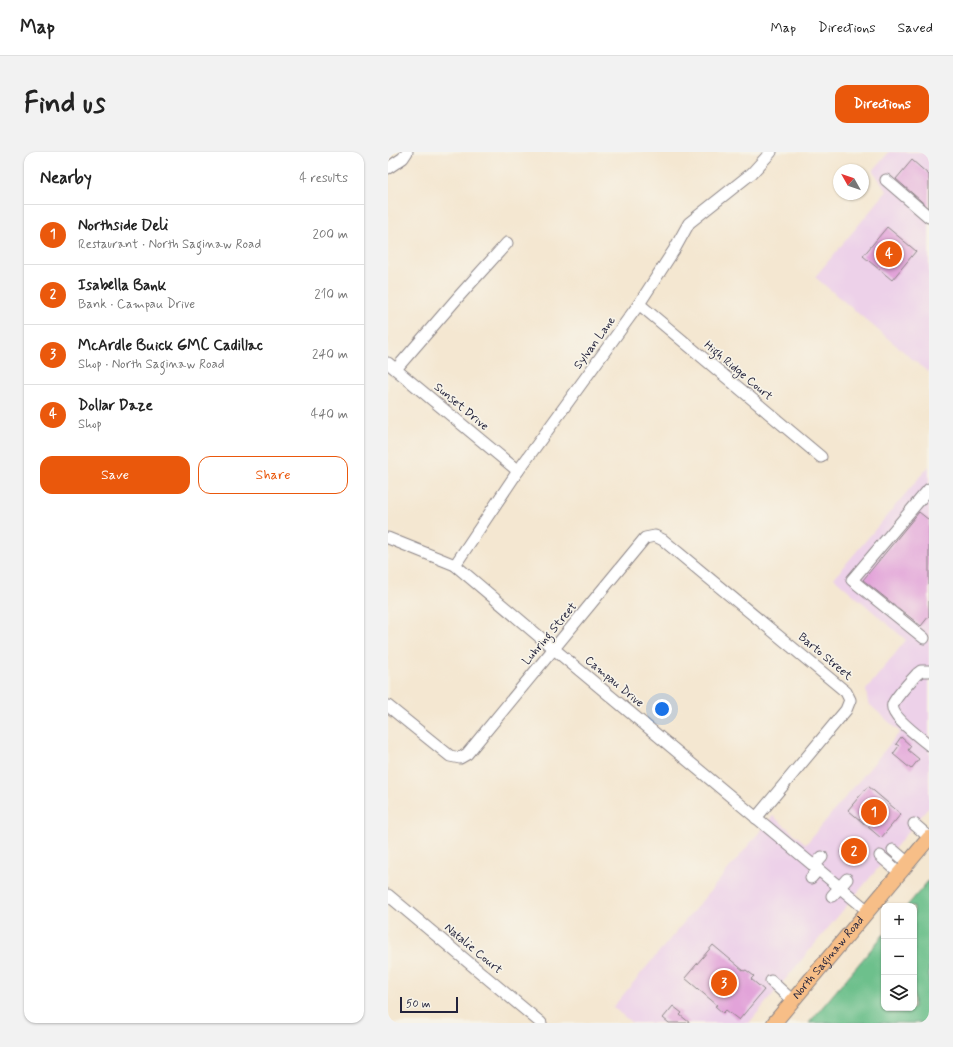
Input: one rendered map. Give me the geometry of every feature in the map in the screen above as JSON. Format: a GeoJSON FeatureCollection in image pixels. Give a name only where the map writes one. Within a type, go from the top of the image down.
{"type":"FeatureCollection","features":[{"type":"Feature","properties":{"kind":"main road","name":"North Saginaw Road"},"geometry":{"type":"LineString","coordinates":[[774,1023],[929,837]]}},
{"type":"Feature","properties":{"kind":"street"},"geometry":{"type":"LineString","coordinates":[[388,168],[403,158],[407,152]]}},
{"type":"Feature","properties":{"kind":"street","name":"Sylvan Lane"},"geometry":{"type":"LineString","coordinates":[[455,565],[518,471],[639,304],[674,250],[689,223],[752,173],[771,152]]}},
{"type":"Feature","properties":{"kind":"street"},"geometry":{"type":"LineString","coordinates":[[886,180],[929,217]]}},
{"type":"Feature","properties":{"kind":"street"},"geometry":{"type":"LineString","coordinates":[[392,366],[507,243]]}},
{"type":"Feature","properties":{"kind":"street","name":"High Ridge Court"},"geometry":{"type":"LineString","coordinates":[[639,304],[821,457]]}},
{"type":"Feature","properties":{"kind":"street","name":"Sunset Drive"},"geometry":{"type":"LineString","coordinates":[[392,366],[518,471]]}},
{"type":"Feature","properties":{"kind":"street"},"geometry":{"type":"LineString","coordinates":[[924,638],[852,580],[929,489]]}},
{"type":"Feature","properties":{"kind":"street","name":"Luhring Street"},"geometry":{"type":"LineString","coordinates":[[388,706],[450,756],[460,758],[467,754],[645,538],[655,536],[663,540]]}},
{"type":"Feature","properties":{"kind":"street","name":"Campau Drive"},"geometry":{"type":"LineString","coordinates":[[388,538],[455,565],[868,911]]}},
{"type":"Feature","properties":{"kind":"street","name":"Barto Street"},"geometry":{"type":"LineString","coordinates":[[663,540],[846,692],[850,700],[846,710],[756,818]]}},
{"type":"Feature","properties":{"kind":"street"},"geometry":{"type":"LineString","coordinates":[[929,671],[921,671],[917,674],[893,706],[893,712],[898,718],[929,744]]}},
{"type":"Feature","properties":{"kind":"street"},"geometry":{"type":"LineString","coordinates":[[914,824],[929,837]]}},
{"type":"Feature","properties":{"kind":"street"},"geometry":{"type":"LineString","coordinates":[[893,850],[904,868]]}},
{"type":"Feature","properties":{"kind":"street"},"geometry":{"type":"LineString","coordinates":[[880,856],[904,868]]}},
{"type":"Feature","properties":{"kind":"street"},"geometry":{"type":"LineString","coordinates":[[811,878],[822,857]]}},
{"type":"Feature","properties":{"kind":"street"},"geometry":{"type":"LineString","coordinates":[[832,896],[847,879]]}},
{"type":"Feature","properties":{"kind":"street","name":"Natalie Court"},"geometry":{"type":"LineString","coordinates":[[388,895],[541,1023]]}},
{"type":"Feature","properties":{"kind":"street"},"geometry":{"type":"LineString","coordinates":[[771,981],[793,1000]]}},
{"type":"Feature","properties":{"kind":"shaded area"},"geometry":{"type":"Polygon","coordinates":[[[889,152],[929,152],[929,373],[815,277],[887,191],[873,171],[889,152]]]}},
{"type":"Feature","properties":{"kind":"shaded area"},"geometry":{"type":"Polygon","coordinates":[[[929,466],[929,807],[749,1023],[632,1023],[613,1007],[773,816],[806,844],[900,732],[868,703],[866,690],[906,640],[834,578],[929,466]]]}},
{"type":"Feature","properties":{"kind":"green space"},"geometry":{"type":"Polygon","coordinates":[[[929,880],[929,1023],[809,1023],[881,938],[881,1011],[917,1011],[917,903],[910,903],[929,880]]]}},
{"type":"Feature","properties":{"kind":"building"},"geometry":{"type":"Polygon","coordinates":[[[912,160],[929,175],[929,208],[896,179],[912,160]]]}},
{"type":"Feature","properties":{"kind":"building"},"geometry":{"type":"Polygon","coordinates":[[[887,227],[916,251],[892,280],[863,256],[887,227]]]}},
{"type":"Feature","properties":{"kind":"building"},"geometry":{"type":"Polygon","coordinates":[[[919,512],[929,520],[929,616],[921,626],[863,580],[919,512]]]}},
{"type":"Feature","properties":{"kind":"building"},"geometry":{"type":"Polygon","coordinates":[[[901,737],[911,746],[908,750],[919,759],[911,769],[893,754],[899,746],[896,744],[901,737]]]}},
{"type":"Feature","properties":{"kind":"building"},"geometry":{"type":"Polygon","coordinates":[[[868,786],[901,814],[881,838],[848,810],[868,786]]]}},
{"type":"Feature","properties":{"kind":"building"},"geometry":{"type":"Polygon","coordinates":[[[852,839],[858,844],[861,842],[865,845],[863,848],[865,849],[854,863],[841,852],[852,839]]]}},
{"type":"Feature","properties":{"kind":"building"},"geometry":{"type":"Polygon","coordinates":[[[713,945],[744,971],[746,970],[754,976],[751,979],[764,990],[739,1020],[726,1010],[723,1013],[715,1006],[717,1005],[685,978],[713,945]]]}},
{"type":"Feature","properties":{"kind":"building"},"geometry":{"type":"Polygon","coordinates":[[[673,1006],[682,1013],[680,1015],[690,1023],[669,1023],[663,1018],[673,1006]]]}},
{"type":"Feature","properties":{"kind":"place","name":"Dollar Daze"},"geometry":{"type":"Point","coordinates":[889,254]}},
{"type":"Feature","properties":{"kind":"place","name":"Northside Deli"},"geometry":{"type":"Point","coordinates":[874,812]}},
{"type":"Feature","properties":{"kind":"place","name":"Isabella Bank"},"geometry":{"type":"Point","coordinates":[854,851]}},
{"type":"Feature","properties":{"kind":"place","name":"McArdle Buick GMC Cadillac"},"geometry":{"type":"Point","coordinates":[724,983]}}]}
